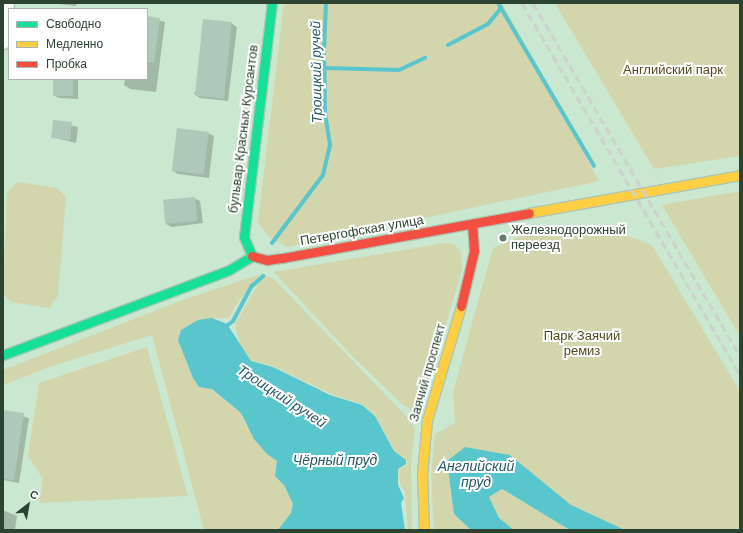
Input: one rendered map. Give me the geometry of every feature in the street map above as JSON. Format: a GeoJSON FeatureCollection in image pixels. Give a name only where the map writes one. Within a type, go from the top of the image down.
{"type":"FeatureCollection","features":[{"type":"Feature","properties":{"kind":"main road","name":"бульвар Красных Курсантов"},"geometry":{"type":"LineString","coordinates":[[252,256],[246,246],[245,229],[272,3]]}},
{"type":"Feature","properties":{"kind":"main road","name":"Петергофская улица"},"geometry":{"type":"LineString","coordinates":[[252,256],[267,260],[282,258],[472,225],[740,175]]}},
{"type":"Feature","properties":{"kind":"main road","name":"Заячий проспект"},"geometry":{"type":"LineString","coordinates":[[424,530],[422,474],[425,434],[432,399],[472,264],[472,225]]}},
{"type":"Feature","properties":{"kind":"main road"},"geometry":{"type":"LineString","coordinates":[[3,355],[229,270],[252,256]]}},
{"type":"Feature","properties":{"kind":"street"},"geometry":{"type":"LineString","coordinates":[[3,43],[8,3]]}},
{"type":"Feature","properties":{"kind":"green space"},"geometry":{"type":"Polygon","coordinates":[[[284,3],[502,3],[599,181],[287,247],[267,235],[258,222],[284,3]]]}},
{"type":"Feature","properties":{"kind":"green space","name":"Английский парк"},"geometry":{"type":"Polygon","coordinates":[[[555,3],[740,3],[740,156],[654,169],[555,3]]]}},
{"type":"Feature","properties":{"kind":"green space"},"geometry":{"type":"Polygon","coordinates":[[[18,182],[57,188],[66,197],[58,296],[49,308],[11,302],[3,294],[7,192],[18,182]]]}},
{"type":"Feature","properties":{"kind":"green space"},"geometry":{"type":"Polygon","coordinates":[[[740,191],[740,336],[662,205],[740,191]]]}},
{"type":"Feature","properties":{"kind":"green space","name":"Парк Заячий ремиз"},"geometry":{"type":"Polygon","coordinates":[[[600,225],[652,245],[740,391],[740,530],[625,530],[571,505],[510,455],[465,447],[447,462],[454,514],[471,530],[434,530],[431,476],[435,434],[455,423],[453,392],[493,248],[542,227],[600,225]]]}},
{"type":"Feature","properties":{"kind":"green space"},"geometry":{"type":"Polygon","coordinates":[[[444,243],[454,244],[461,252],[462,270],[424,396],[417,408],[414,410],[403,405],[352,356],[274,272],[444,243]]]}},
{"type":"Feature","properties":{"kind":"green space"},"geometry":{"type":"Polygon","coordinates":[[[264,274],[275,280],[408,418],[415,430],[411,462],[412,530],[408,530],[405,492],[400,483],[399,469],[407,465],[407,460],[395,451],[375,415],[362,404],[331,394],[273,366],[251,360],[241,346],[236,330],[236,322],[264,274]]]}},
{"type":"Feature","properties":{"kind":"green space"},"geometry":{"type":"Polygon","coordinates":[[[258,275],[259,278],[237,303],[229,318],[212,318],[199,387],[211,389],[241,413],[246,425],[277,461],[275,476],[284,485],[293,504],[291,513],[278,530],[204,530],[152,335],[55,365],[3,385],[3,370],[180,301],[258,275]]]}},
{"type":"Feature","properties":{"kind":"green space"},"geometry":{"type":"Polygon","coordinates":[[[147,347],[188,496],[39,503],[43,479],[28,456],[39,383],[147,347]]]}},
{"type":"Feature","properties":{"kind":"green space"},"geometry":{"type":"Polygon","coordinates":[[[502,489],[570,530],[514,530],[499,518],[489,497],[502,489]]]}},
{"type":"Feature","properties":{"kind":"water","name":"Чёрный пруд"},"geometry":{"type":"Polygon","coordinates":[[[212,318],[227,324],[251,361],[273,367],[330,395],[362,405],[375,416],[394,451],[406,460],[406,464],[398,469],[398,485],[404,498],[401,503],[405,530],[278,530],[291,513],[293,504],[284,485],[275,476],[277,461],[267,454],[254,439],[241,413],[212,389],[199,387],[193,378],[178,340],[181,330],[198,320],[212,318]]]}},
{"type":"Feature","properties":{"kind":"water","name":"Английский пруд"},"geometry":{"type":"Polygon","coordinates":[[[465,447],[510,455],[571,505],[625,530],[570,530],[502,489],[489,497],[499,518],[514,530],[471,530],[454,514],[447,461],[465,447]]]}},
{"type":"Feature","properties":{"kind":"building"},"geometry":{"type":"Polygon","coordinates":[[[148,16],[160,18],[154,63],[148,62],[148,16]]]}},
{"type":"Feature","properties":{"kind":"building"},"geometry":{"type":"Polygon","coordinates":[[[203,19],[232,22],[224,99],[195,96],[203,19]]]}},
{"type":"Feature","properties":{"kind":"building"},"geometry":{"type":"Polygon","coordinates":[[[53,80],[73,80],[73,96],[53,96],[53,80]]]}},
{"type":"Feature","properties":{"kind":"building"},"geometry":{"type":"Polygon","coordinates":[[[53,120],[72,122],[70,140],[51,138],[53,120]]]}},
{"type":"Feature","properties":{"kind":"building"},"geometry":{"type":"Polygon","coordinates":[[[177,128],[209,132],[204,175],[172,171],[177,128]]]}},
{"type":"Feature","properties":{"kind":"building"},"geometry":{"type":"Polygon","coordinates":[[[195,197],[197,221],[165,224],[163,200],[195,197]]]}},
{"type":"Feature","properties":{"kind":"building"},"geometry":{"type":"Polygon","coordinates":[[[3,410],[24,413],[14,480],[3,479],[3,410]]]}},
{"type":"Feature","properties":{"kind":"waterway","name":"Троицкий ручей"},"geometry":{"type":"LineString","coordinates":[[272,243],[323,175],[330,145],[325,112],[324,51],[326,3]]}},
{"type":"Feature","properties":{"kind":"waterway"},"geometry":{"type":"LineString","coordinates":[[498,3],[594,166]]}},
{"type":"Feature","properties":{"kind":"waterway"},"geometry":{"type":"LineString","coordinates":[[448,45],[488,24],[501,8]]}},
{"type":"Feature","properties":{"kind":"waterway"},"geometry":{"type":"LineString","coordinates":[[325,68],[399,70],[425,58]]}},
{"type":"Feature","properties":{"kind":"waterway","name":"Троицкий ручей"},"geometry":{"type":"LineString","coordinates":[[224,328],[233,321],[252,286],[263,276]]}},
{"type":"Feature","properties":{"kind":"railway"},"geometry":{"type":"LineString","coordinates":[[522,3],[740,375]]}},
{"type":"Feature","properties":{"kind":"railway"},"geometry":{"type":"LineString","coordinates":[[533,3],[740,356]]}},
{"type":"Feature","properties":{"kind":"traffic: fast"},"geometry":{"type":"LineString","coordinates":[[252,256],[244,237],[272,3]]}},
{"type":"Feature","properties":{"kind":"traffic: fast"},"geometry":{"type":"LineString","coordinates":[[3,355],[229,270],[252,256]]}},
{"type":"Feature","properties":{"kind":"traffic: slow"},"geometry":{"type":"LineString","coordinates":[[529,213],[740,175]]}},
{"type":"Feature","properties":{"kind":"traffic: slow"},"geometry":{"type":"LineString","coordinates":[[424,530],[422,474],[427,420],[461,306]]}},
{"type":"Feature","properties":{"kind":"traffic: jam"},"geometry":{"type":"LineString","coordinates":[[252,256],[267,260],[282,258],[529,213]]}},
{"type":"Feature","properties":{"kind":"traffic: jam"},"geometry":{"type":"LineString","coordinates":[[461,306],[474,251],[472,225]]}},
{"type":"Feature","properties":{"kind":"place","name":"Железнодорожный переезд"},"geometry":{"type":"Point","coordinates":[503,238]}}]}
